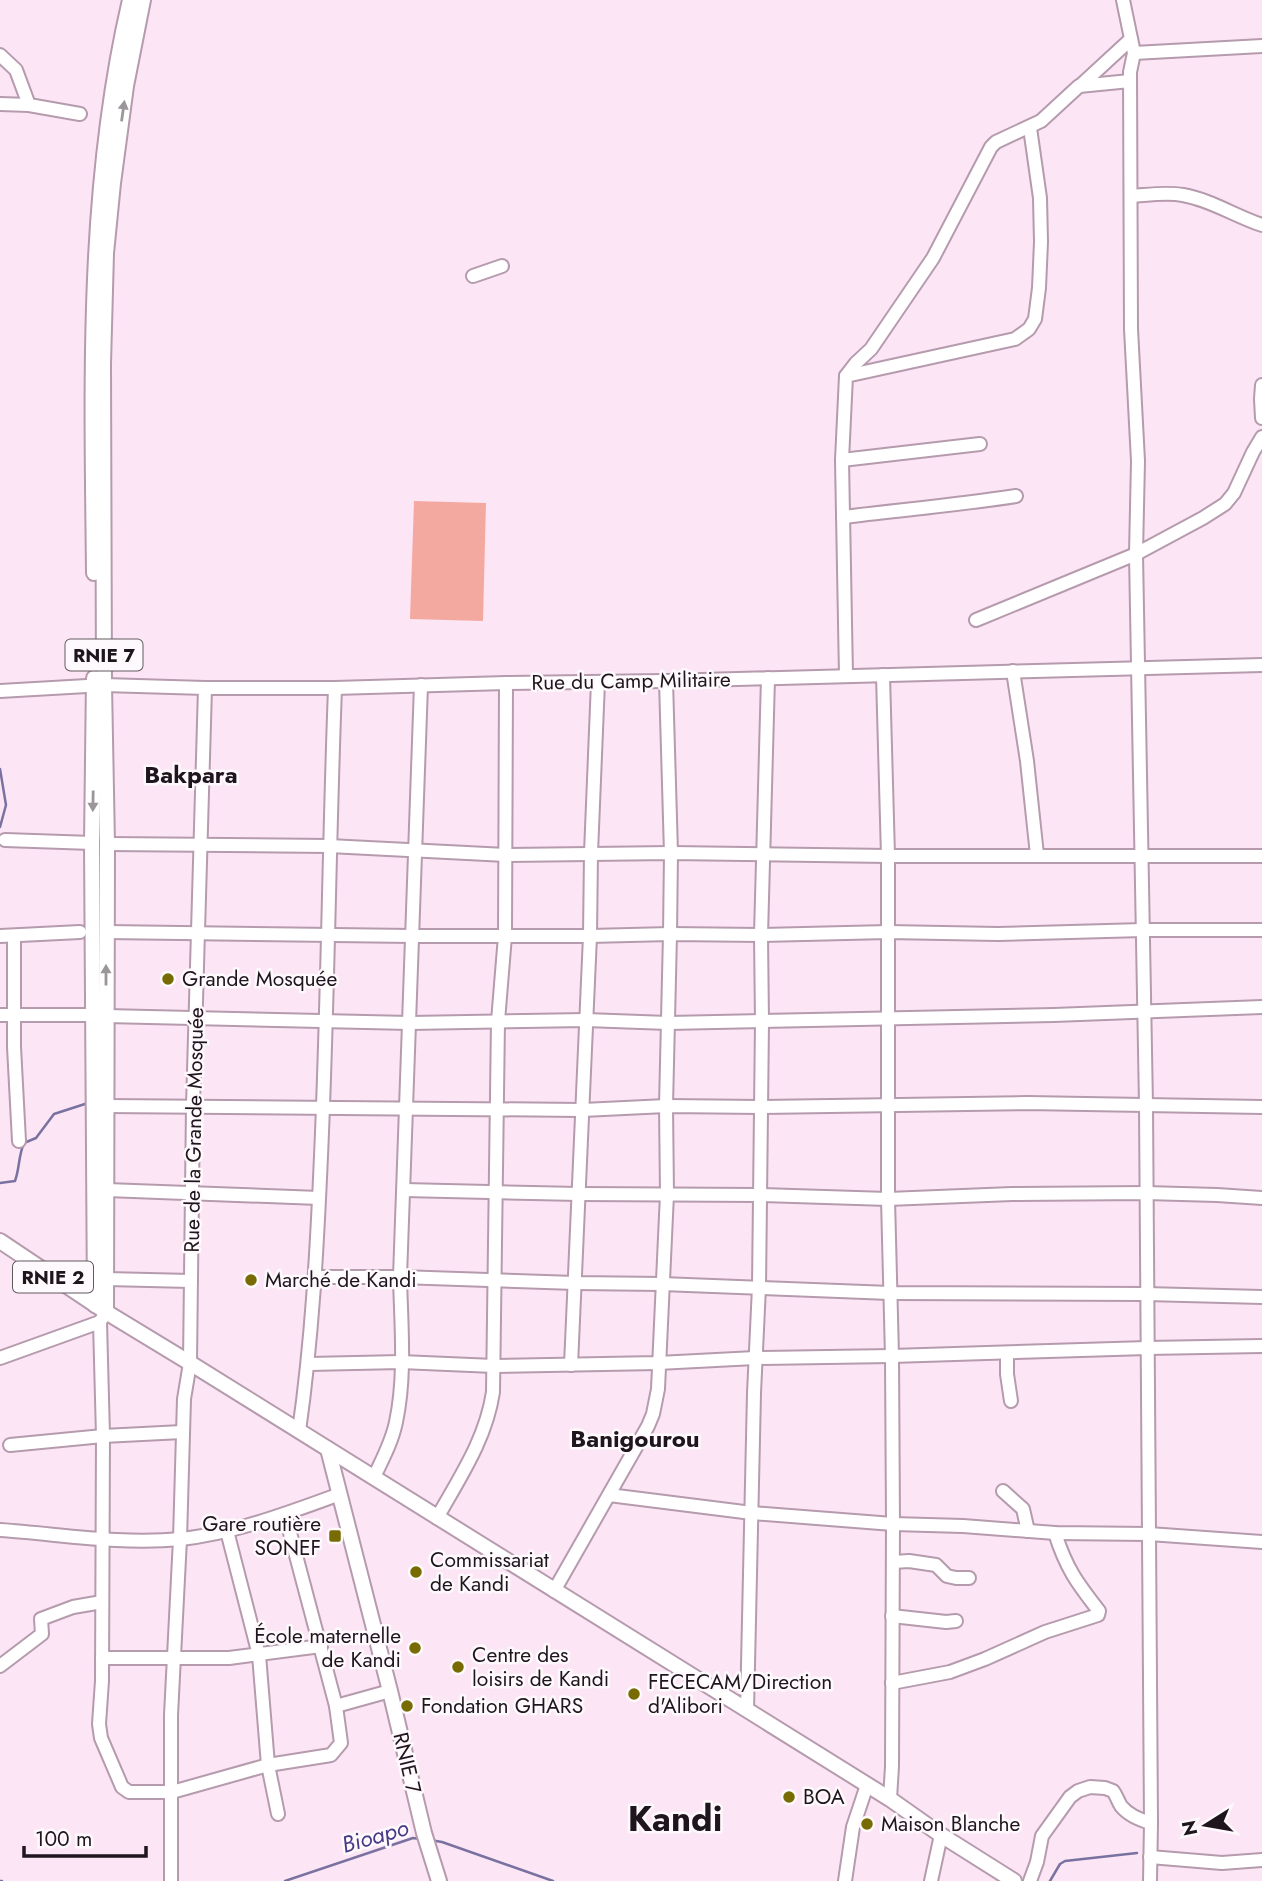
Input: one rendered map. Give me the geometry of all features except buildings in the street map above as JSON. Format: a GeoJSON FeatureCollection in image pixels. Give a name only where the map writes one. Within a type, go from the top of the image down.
{"type":"FeatureCollection","features":[{"type":"Feature","properties":{"kind":"main road","name":"RNIE 7"},"geometry":{"type":"LineString","coordinates":[[100,1313],[106,1279],[106,1106],[99,1016],[106,932],[107,844],[92,458],[93,320],[95,250],[109,114],[130,0]]}},
{"type":"Feature","properties":{"kind":"main road","name":"RNIE 7"},"geometry":{"type":"LineString","coordinates":[[100,1313],[99,1016],[92,843],[99,686],[106,253],[126,86],[143,0]]}},
{"type":"Feature","properties":{"kind":"main road","name":"RNIE 2"},"geometry":{"type":"LineString","coordinates":[[0,1241],[100,1313],[190,1363],[374,1477],[890,1799],[1014,1881]]}},
{"type":"Feature","properties":{"kind":"main road","name":"RNIE 7"},"geometry":{"type":"LineString","coordinates":[[328,1449],[424,1833],[439,1881]]}},
{"type":"Feature","properties":{"kind":"street"},"geometry":{"type":"LineString","coordinates":[[1123,0],[1134,53],[1130,72],[1131,328],[1138,461],[1136,554],[1146,1105],[1150,1881]]}},
{"type":"Feature","properties":{"kind":"street"},"geometry":{"type":"LineString","coordinates":[[846,676],[842,460],[846,376],[871,349],[933,258],[991,147],[996,142],[1041,121],[1131,39]]}},
{"type":"Feature","properties":{"kind":"street"},"geometry":{"type":"LineString","coordinates":[[1134,53],[1262,46]]}},
{"type":"Feature","properties":{"kind":"street"},"geometry":{"type":"LineString","coordinates":[[0,55],[16,70],[29,105]]}},
{"type":"Feature","properties":{"kind":"street"},"geometry":{"type":"LineString","coordinates":[[1079,86],[1130,81]]}},
{"type":"Feature","properties":{"kind":"street"},"geometry":{"type":"LineString","coordinates":[[0,104],[29,105],[80,114]]}},
{"type":"Feature","properties":{"kind":"street"},"geometry":{"type":"LineString","coordinates":[[846,376],[1015,339],[1029,329],[1035,319],[1040,288],[1041,242],[1040,198],[1030,128]]}},
{"type":"Feature","properties":{"kind":"street"},"geometry":{"type":"LineString","coordinates":[[1132,196],[1184,195],[1262,225]]}},
{"type":"Feature","properties":{"kind":"street"},"geometry":{"type":"LineString","coordinates":[[473,276],[502,266]]}},
{"type":"Feature","properties":{"kind":"street"},"geometry":{"type":"LineString","coordinates":[[1262,385],[1262,418]]}},
{"type":"Feature","properties":{"kind":"street"},"geometry":{"type":"LineString","coordinates":[[976,620],[1136,554],[1225,504],[1241,482],[1262,437]]}},
{"type":"Feature","properties":{"kind":"street"},"geometry":{"type":"LineString","coordinates":[[842,460],[980,444]]}},
{"type":"Feature","properties":{"kind":"street"},"geometry":{"type":"LineString","coordinates":[[843,517],[954,506],[1016,496]]}},
{"type":"Feature","properties":{"kind":"street","name":"Rue du Camp Militaire"},"geometry":{"type":"LineString","coordinates":[[0,691],[99,686],[335,688],[1262,665]]}},
{"type":"Feature","properties":{"kind":"street"},"geometry":{"type":"LineString","coordinates":[[1013,671],[1027,761],[1037,855]]}},
{"type":"Feature","properties":{"kind":"street"},"geometry":{"type":"LineString","coordinates":[[883,675],[888,856],[887,1199],[892,1356],[890,1799]]}},
{"type":"Feature","properties":{"kind":"street"},"geometry":{"type":"LineString","coordinates":[[747,1710],[759,1287],[761,935],[768,678]]}},
{"type":"Feature","properties":{"kind":"street"},"geometry":{"type":"LineString","coordinates":[[554,1591],[653,1414],[657,1390],[667,1194],[671,853],[666,681]]}},
{"type":"Feature","properties":{"kind":"street"},"geometry":{"type":"LineString","coordinates":[[437,1518],[474,1453],[487,1421],[493,1392],[498,1021],[505,936],[506,682]]}},
{"type":"Feature","properties":{"kind":"street"},"geometry":{"type":"LineString","coordinates":[[571,1365],[598,682]]}},
{"type":"Feature","properties":{"kind":"street"},"geometry":{"type":"LineString","coordinates":[[374,1477],[396,1422],[401,1362],[400,1277],[421,685]]}},
{"type":"Feature","properties":{"kind":"street","name":"Rue de la Grande Mosquée"},"geometry":{"type":"LineString","coordinates":[[171,1881],[171,1715],[184,1392],[190,1363],[192,1106],[205,688]]}},
{"type":"Feature","properties":{"kind":"street"},"geometry":{"type":"LineString","coordinates":[[299,1431],[309,1364],[319,1198],[327,1021],[329,846],[335,688]]}},
{"type":"Feature","properties":{"kind":"street"},"geometry":{"type":"LineString","coordinates":[[5,840],[92,843]]}},
{"type":"Feature","properties":{"kind":"street"},"geometry":{"type":"LineString","coordinates":[[107,844],[329,846],[506,855],[671,853],[1262,856]]}},
{"type":"Feature","properties":{"kind":"street"},"geometry":{"type":"LineString","coordinates":[[106,932],[590,936],[1262,930]]}},
{"type":"Feature","properties":{"kind":"street"},"geometry":{"type":"LineString","coordinates":[[0,936],[80,932]]}},
{"type":"Feature","properties":{"kind":"street"},"geometry":{"type":"LineString","coordinates":[[14,936],[14,1047],[19,1141]]}},
{"type":"Feature","properties":{"kind":"street"},"geometry":{"type":"LineString","coordinates":[[0,1015],[410,1023],[586,1020],[668,1023],[1054,1015],[1262,1007]]}},
{"type":"Feature","properties":{"kind":"street"},"geometry":{"type":"LineString","coordinates":[[106,1106],[583,1110],[666,1106],[1027,1103],[1262,1107]]}},
{"type":"Feature","properties":{"kind":"street"},"geometry":{"type":"LineString","coordinates":[[107,1190],[319,1198]]}},
{"type":"Feature","properties":{"kind":"street"},"geometry":{"type":"LineString","coordinates":[[404,1191],[887,1199],[1012,1194],[1146,1193],[1262,1198]]}},
{"type":"Feature","properties":{"kind":"street"},"geometry":{"type":"LineString","coordinates":[[315,1277],[662,1284],[890,1293],[1262,1297]]}},
{"type":"Feature","properties":{"kind":"street"},"geometry":{"type":"LineString","coordinates":[[106,1279],[191,1281]]}},
{"type":"Feature","properties":{"kind":"street"},"geometry":{"type":"LineString","coordinates":[[0,1358],[100,1313],[103,1436],[99,1724],[122,1787],[129,1792],[172,1792],[268,1765],[331,1755],[341,1742],[336,1706],[285,1514]]}},
{"type":"Feature","properties":{"kind":"street"},"geometry":{"type":"LineString","coordinates":[[309,1364],[401,1362],[494,1366],[571,1365],[1262,1346]]}},
{"type":"Feature","properties":{"kind":"street"},"geometry":{"type":"LineString","coordinates":[[1007,1353],[1011,1401]]}},
{"type":"Feature","properties":{"kind":"street"},"geometry":{"type":"LineString","coordinates":[[10,1445],[182,1432]]}},
{"type":"Feature","properties":{"kind":"street"},"geometry":{"type":"LineString","coordinates":[[1003,1491],[1023,1509],[1028,1531]]}},
{"type":"Feature","properties":{"kind":"street"},"geometry":{"type":"LineString","coordinates":[[0,1530],[102,1540],[180,1539],[226,1531],[340,1494]]}},
{"type":"Feature","properties":{"kind":"street"},"geometry":{"type":"LineString","coordinates":[[609,1495],[752,1513],[893,1524],[1055,1533],[1149,1534],[1262,1542]]}},
{"type":"Feature","properties":{"kind":"street"},"geometry":{"type":"LineString","coordinates":[[226,1531],[260,1655],[268,1765],[278,1814]]}},
{"type":"Feature","properties":{"kind":"street"},"geometry":{"type":"LineString","coordinates":[[891,1683],[950,1672],[1045,1632],[1098,1615],[1099,1611],[1072,1576],[1062,1557],[1055,1533]]}},
{"type":"Feature","properties":{"kind":"street"},"geometry":{"type":"LineString","coordinates":[[893,1562],[909,1561],[936,1565],[947,1576],[969,1578]]}},
{"type":"Feature","properties":{"kind":"street"},"geometry":{"type":"LineString","coordinates":[[0,1666],[42,1634],[41,1619],[73,1607],[102,1602]]}},
{"type":"Feature","properties":{"kind":"street"},"geometry":{"type":"LineString","coordinates":[[892,1616],[956,1621]]}},
{"type":"Feature","properties":{"kind":"street"},"geometry":{"type":"LineString","coordinates":[[102,1658],[229,1658],[321,1646]]}},
{"type":"Feature","properties":{"kind":"street"},"geometry":{"type":"LineString","coordinates":[[336,1706],[390,1691]]}},
{"type":"Feature","properties":{"kind":"street"},"geometry":{"type":"LineString","coordinates":[[845,1881],[853,1827],[867,1785]]}},
{"type":"Feature","properties":{"kind":"street"},"geometry":{"type":"LineString","coordinates":[[1030,1881],[1045,1831],[1070,1797],[1078,1791],[1097,1787],[1113,1791],[1126,1811],[1139,1820],[1151,1823]]}},
{"type":"Feature","properties":{"kind":"street"},"geometry":{"type":"LineString","coordinates":[[931,1881],[941,1835]]}},
{"type":"Feature","properties":{"kind":"street"},"geometry":{"type":"LineString","coordinates":[[1150,1857],[1222,1863],[1262,1860]]}},
{"type":"Feature","properties":{"kind":"shaded area"},"geometry":{"type":"Polygon","coordinates":[[[414,501],[486,503],[483,621],[410,619],[414,501]]]}},
{"type":"Feature","properties":{"kind":"waterway"},"geometry":{"type":"LineString","coordinates":[[0,769],[6,805],[0,827]]}},
{"type":"Feature","properties":{"kind":"waterway"},"geometry":{"type":"LineString","coordinates":[[0,1183],[15,1181],[24,1143],[36,1138],[54,1114],[88,1103]]}},
{"type":"Feature","properties":{"kind":"waterway","name":"Bioapo"},"geometry":{"type":"LineString","coordinates":[[285,1881],[413,1838],[420,1839]]}},
{"type":"Feature","properties":{"kind":"waterway","name":"Bioapo"},"geometry":{"type":"LineString","coordinates":[[430,1840],[553,1881]]}},
{"type":"Feature","properties":{"kind":"waterway"},"geometry":{"type":"LineString","coordinates":[[1050,1881],[1060,1864],[1065,1861],[1137,1853]]}},
{"type":"Feature","properties":{"kind":"place","name":"Grande Mosquée"},"geometry":{"type":"Point","coordinates":[168,979]}},
{"type":"Feature","properties":{"kind":"place","name":"Marché de Kandi"},"geometry":{"type":"Point","coordinates":[251,1280]}},
{"type":"Feature","properties":{"kind":"place","name":"Gare routière SONEF"},"geometry":{"type":"Point","coordinates":[335,1536]}},
{"type":"Feature","properties":{"kind":"place","name":"Commissariat de Kandi"},"geometry":{"type":"Point","coordinates":[416,1572]}},
{"type":"Feature","properties":{"kind":"place","name":"École maternelle de Kandi"},"geometry":{"type":"Point","coordinates":[415,1648]}},
{"type":"Feature","properties":{"kind":"place","name":"Centre des loisirs de Kandi"},"geometry":{"type":"Point","coordinates":[458,1667]}},
{"type":"Feature","properties":{"kind":"place","name":"FECECAM/Direction d'Alibori"},"geometry":{"type":"Point","coordinates":[634,1694]}},
{"type":"Feature","properties":{"kind":"place","name":"Fondation GHARS"},"geometry":{"type":"Point","coordinates":[407,1706]}},
{"type":"Feature","properties":{"kind":"place","name":"BOA"},"geometry":{"type":"Point","coordinates":[789,1797]}},
{"type":"Feature","properties":{"kind":"place","name":"Maison Blanche"},"geometry":{"type":"Point","coordinates":[867,1824]}},
{"type":"Feature","properties":{"kind":"district","name":"Bakpara"},"geometry":{"type":"Point","coordinates":[191,774]}},
{"type":"Feature","properties":{"kind":"district","name":"Banigourou"},"geometry":{"type":"Point","coordinates":[635,1438]}},
{"type":"Feature","properties":{"kind":"district","name":"Kandi"},"geometry":{"type":"Point","coordinates":[675,1819]}}]}
